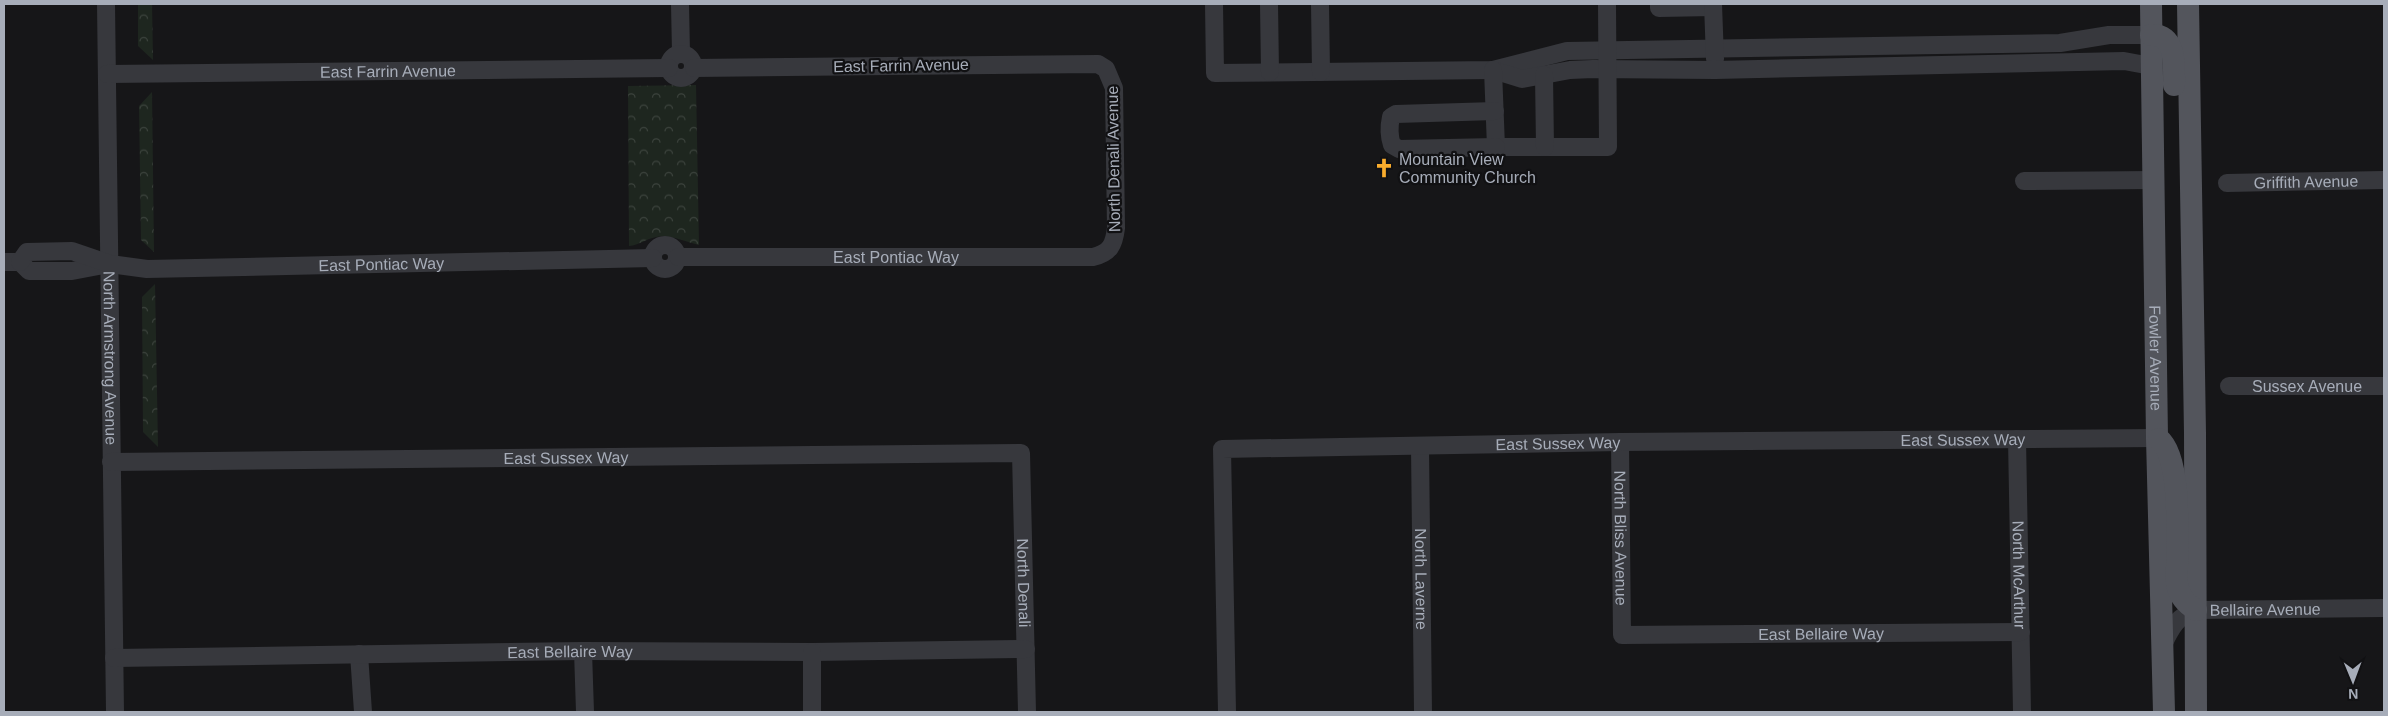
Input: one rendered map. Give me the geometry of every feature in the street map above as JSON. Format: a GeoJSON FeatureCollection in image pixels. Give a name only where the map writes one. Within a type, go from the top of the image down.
{"type":"FeatureCollection","features":[{"type":"Feature","properties":{"kind":"main road","name":"Fowler Avenue"},"geometry":{"type":"LineString","coordinates":[[2151,4],[2157,438],[2164,712]]}},
{"type":"Feature","properties":{"kind":"main road"},"geometry":{"type":"LineString","coordinates":[[2188,4],[2196,712]]}},
{"type":"Feature","properties":{"kind":"main road"},"geometry":{"type":"LineString","coordinates":[[2151,35],[2164,37],[2172,51],[2174,64],[2176,189],[2191,256]]}},
{"type":"Feature","properties":{"kind":"main road"},"geometry":{"type":"LineString","coordinates":[[2157,438],[2166,445],[2175,474],[2178,593],[2182,600],[2196,610]]}},
{"type":"Feature","properties":{"kind":"street","name":"North Armstrong Avenue"},"geometry":{"type":"LineString","coordinates":[[106,4],[114,712]]}},
{"type":"Feature","properties":{"kind":"street"},"geometry":{"type":"LineString","coordinates":[[680,4],[681,53]]}},
{"type":"Feature","properties":{"kind":"street"},"geometry":{"type":"LineString","coordinates":[[1214,4],[1216,73],[1493,70],[1567,51],[1890,44],[2060,43],[2109,35],[2151,35]]}},
{"type":"Feature","properties":{"kind":"street"},"geometry":{"type":"LineString","coordinates":[[1268,4],[1270,72]]}},
{"type":"Feature","properties":{"kind":"street"},"geometry":{"type":"LineString","coordinates":[[1320,4],[1321,72]]}},
{"type":"Feature","properties":{"kind":"street"},"geometry":{"type":"LineString","coordinates":[[1495,111],[1396,114],[1391,117],[1390,139],[1392,145],[1399,149],[1608,147],[1607,4]]}},
{"type":"Feature","properties":{"kind":"street"},"geometry":{"type":"LineString","coordinates":[[1659,4],[1659,8],[1713,6],[1715,70]]}},
{"type":"Feature","properties":{"kind":"street"},"geometry":{"type":"LineString","coordinates":[[1890,44],[1891,65]]}},
{"type":"Feature","properties":{"kind":"street"},"geometry":{"type":"LineString","coordinates":[[681,53],[692,58],[694,68],[689,76],[681,78],[674,76],[669,68],[671,58],[681,53]]}},
{"type":"Feature","properties":{"kind":"street"},"geometry":{"type":"LineString","coordinates":[[1493,70],[1522,79],[1570,70],[1715,70],[2124,61],[2151,66]]}},
{"type":"Feature","properties":{"kind":"street","name":"East Farrin Avenue"},"geometry":{"type":"LineString","coordinates":[[694,68],[1086,63],[1098,64],[1106,69]]}},
{"type":"Feature","properties":{"kind":"street","name":"East Farrin Avenue"},"geometry":{"type":"LineString","coordinates":[[107,74],[669,68]]}},
{"type":"Feature","properties":{"kind":"street","name":"North Denali Avenue"},"geometry":{"type":"LineString","coordinates":[[1106,69],[1111,77],[1114,97],[1116,228],[1111,248]]}},
{"type":"Feature","properties":{"kind":"street"},"geometry":{"type":"LineString","coordinates":[[1493,70],[1496,147]]}},
{"type":"Feature","properties":{"kind":"street"},"geometry":{"type":"LineString","coordinates":[[1544,75],[1545,147]]}},
{"type":"Feature","properties":{"kind":"street"},"geometry":{"type":"LineString","coordinates":[[2024,181],[2154,180]]}},
{"type":"Feature","properties":{"kind":"street","name":"Griffith Avenue"},"geometry":{"type":"LineString","coordinates":[[2227,184],[2384,180]]}},
{"type":"Feature","properties":{"kind":"street","name":"East Pontiac Way"},"geometry":{"type":"LineString","coordinates":[[12,262],[29,271],[72,271],[110,264],[148,269],[653,258],[655,250],[665,245],[673,247],[678,257],[1093,257],[1103,255],[1111,248]]}},
{"type":"Feature","properties":{"kind":"street","name":"Sussex Avenue"},"geometry":{"type":"LineString","coordinates":[[2228,386],[2384,386]]}},
{"type":"Feature","properties":{"kind":"street","name":"East Sussex Way"},"geometry":{"type":"LineString","coordinates":[[1227,712],[1222,449],[1620,442],[2157,438]]}},
{"type":"Feature","properties":{"kind":"street","name":"North McArthur"},"geometry":{"type":"LineString","coordinates":[[2017,439],[2022,712]]}},
{"type":"Feature","properties":{"kind":"street","name":"North Bliss Avenue"},"geometry":{"type":"LineString","coordinates":[[1620,442],[1622,635]]}},
{"type":"Feature","properties":{"kind":"street","name":"North Laverne"},"geometry":{"type":"LineString","coordinates":[[1420,447],[1423,712]]}},
{"type":"Feature","properties":{"kind":"street","name":"East Sussex Way"},"geometry":{"type":"LineString","coordinates":[[111,462],[1021,453]]}},
{"type":"Feature","properties":{"kind":"street","name":"North Denali"},"geometry":{"type":"LineString","coordinates":[[1021,453],[1027,712]]}},
{"type":"Feature","properties":{"kind":"street","name":"Bellaire Avenue"},"geometry":{"type":"LineString","coordinates":[[2163,645],[2175,622],[2185,614],[2196,610],[2384,608]]}},
{"type":"Feature","properties":{"kind":"street","name":"East Bellaire Way"},"geometry":{"type":"LineString","coordinates":[[1622,635],[2021,632]]}},
{"type":"Feature","properties":{"kind":"street","name":"East Bellaire Way"},"geometry":{"type":"LineString","coordinates":[[114,658],[583,651],[812,652],[1026,649]]}},
{"type":"Feature","properties":{"kind":"street"},"geometry":{"type":"LineString","coordinates":[[583,651],[585,712]]}},
{"type":"Feature","properties":{"kind":"street"},"geometry":{"type":"LineString","coordinates":[[812,652],[812,712]]}},
{"type":"Feature","properties":{"kind":"street"},"geometry":{"type":"LineString","coordinates":[[359,654],[362,712]]}},
{"type":"Feature","properties":{"kind":"green space"},"geometry":{"type":"Polygon","coordinates":[[[138,4],[152,4],[153,60],[138,46],[138,4]]]}},
{"type":"Feature","properties":{"kind":"green space"},"geometry":{"type":"Polygon","coordinates":[[[696,85],[699,245],[672,237],[661,236],[629,246],[628,86],[696,85]]]}},
{"type":"Feature","properties":{"kind":"green space"},"geometry":{"type":"Polygon","coordinates":[[[152,92],[154,252],[141,240],[139,106],[152,92]]]}},
{"type":"Feature","properties":{"kind":"green space"},"geometry":{"type":"Polygon","coordinates":[[[155,284],[158,447],[143,432],[142,297],[155,284]]]}},
{"type":"Feature","properties":{"kind":"place","name":"Mountain View Community Church"},"geometry":{"type":"Point","coordinates":[1384,168]}}]}
